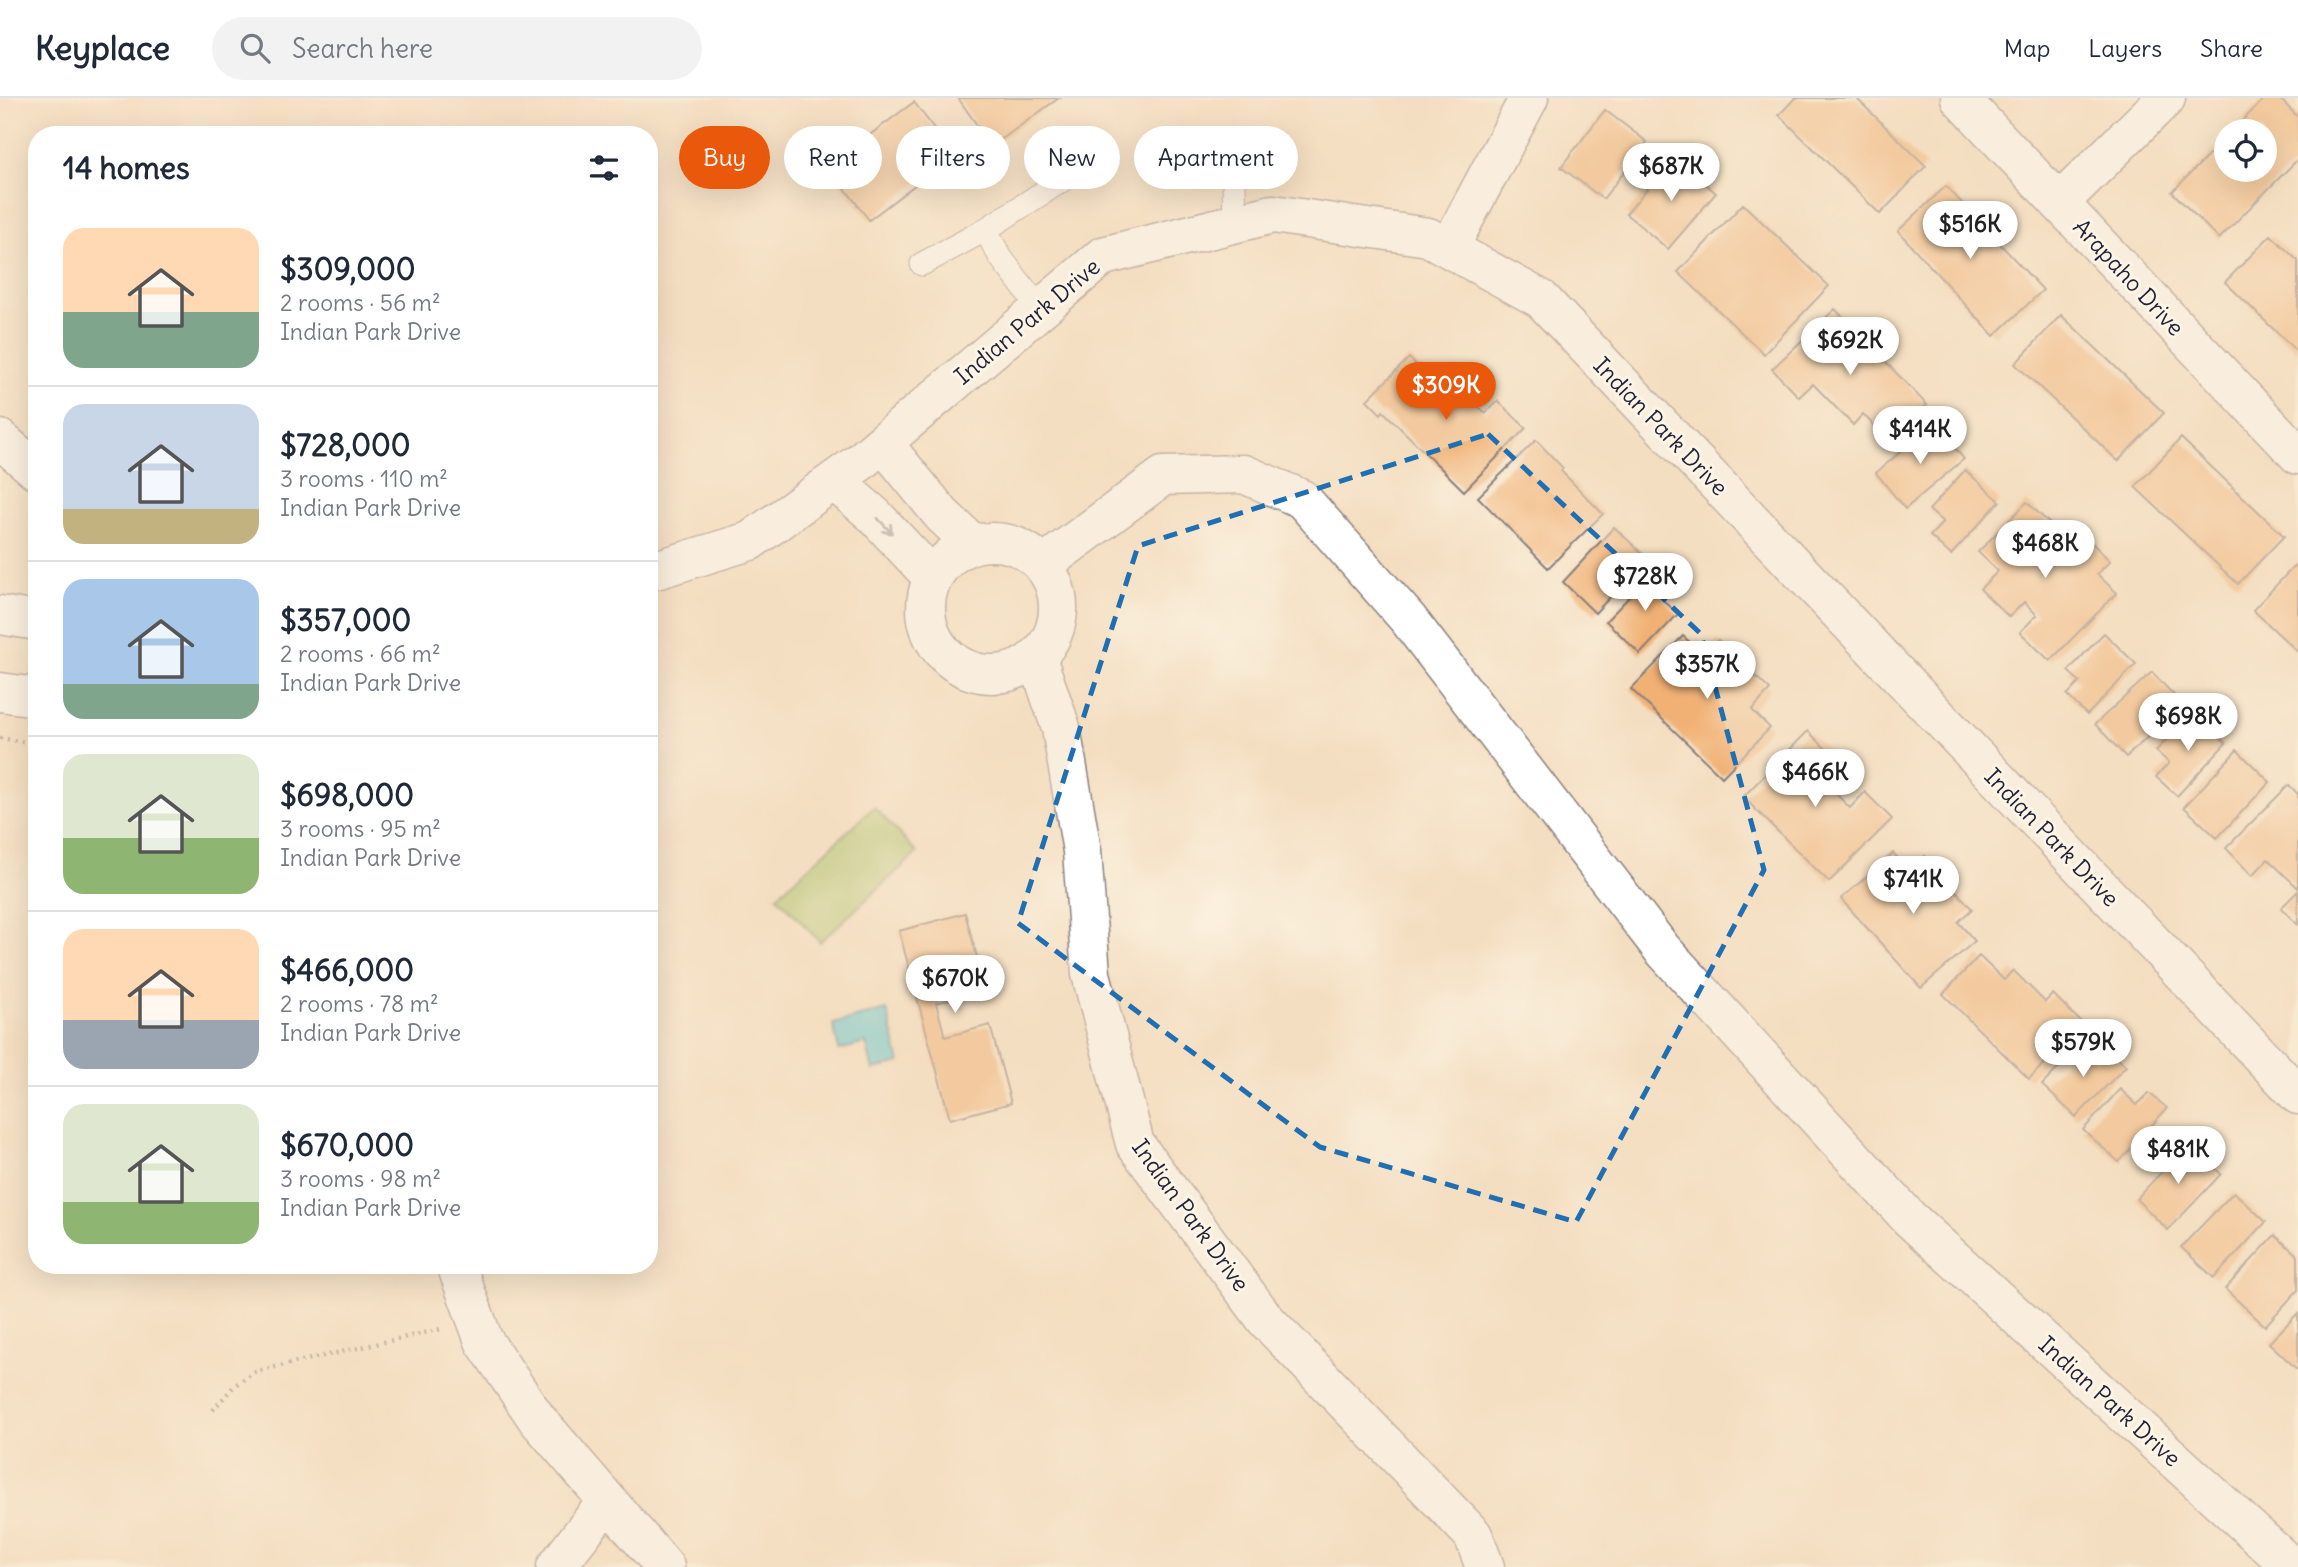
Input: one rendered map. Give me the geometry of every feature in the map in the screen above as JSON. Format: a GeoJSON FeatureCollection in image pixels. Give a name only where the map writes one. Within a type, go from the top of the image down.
{"type":"FeatureCollection","features":[{"type":"Feature","properties":{"kind":"street"},"geometry":{"type":"LineString","coordinates":[[1449,248],[1529,98]]}},
{"type":"Feature","properties":{"kind":"street","name":"Arapaho Drive"},"geometry":{"type":"LineString","coordinates":[[1960,98],[2298,455]]}},
{"type":"Feature","properties":{"kind":"street"},"geometry":{"type":"LineString","coordinates":[[2059,203],[2166,98]]}},
{"type":"Feature","properties":{"kind":"street","name":"Indian Park Drive"},"geometry":{"type":"LineString","coordinates":[[658,569],[750,541],[883,443],[1103,256],[1273,214],[1427,237],[1541,299],[2298,1096]]}},
{"type":"Feature","properties":{"kind":"street"},"geometry":{"type":"LineString","coordinates":[[0,439],[28,463]]}},
{"type":"Feature","properties":{"kind":"street"},"geometry":{"type":"LineString","coordinates":[[883,443],[942,515],[972,543]]}},
{"type":"Feature","properties":{"kind":"street","name":"Indian Park Drive"},"geometry":{"type":"LineString","coordinates":[[1044,564],[1163,476],[1244,474],[1303,499],[1408,619],[1662,948],[1909,1218],[2292,1567]]}},
{"type":"Feature","properties":{"kind":"street"},"geometry":{"type":"LineString","coordinates":[[834,481],[874,515],[932,577]]}},
{"type":"Feature","properties":{"kind":"street"},"geometry":{"type":"LineString","coordinates":[[972,543],[1012,543],[1044,564],[1057,587],[1060,613],[1052,638],[1037,658],[1014,671],[988,674],[962,668],[941,651],[928,628],[925,602],[932,577],[948,556],[972,543]]}},
{"type":"Feature","properties":{"kind":"street"},"geometry":{"type":"LineString","coordinates":[[0,615],[28,620]]}},
{"type":"Feature","properties":{"kind":"street","name":"Indian Park Drive"},"geometry":{"type":"LineString","coordinates":[[1037,658],[1061,728],[1082,851],[1091,974],[1135,1144],[1266,1320],[1473,1535],[1486,1567]]}},
{"type":"Feature","properties":{"kind":"street"},"geometry":{"type":"LineString","coordinates":[[0,692],[28,696]]}},
{"type":"Feature","properties":{"kind":"street"},"geometry":{"type":"LineString","coordinates":[[459,1274],[484,1341],[537,1419],[665,1567]]}},
{"type":"Feature","properties":{"kind":"street"},"geometry":{"type":"LineString","coordinates":[[556,1567],[607,1501]]}},
{"type":"Feature","properties":{"kind":"lane"},"geometry":{"type":"LineString","coordinates":[[922,264],[985,230],[1049,189]]}},
{"type":"Feature","properties":{"kind":"lane"},"geometry":{"type":"LineString","coordinates":[[1234,189],[1235,223]]}},
{"type":"Feature","properties":{"kind":"lane"},"geometry":{"type":"LineString","coordinates":[[985,230],[1001,258],[1040,309]]}},
{"type":"Feature","properties":{"kind":"path"},"geometry":{"type":"LineString","coordinates":[[0,738],[28,743]]}},
{"type":"Feature","properties":{"kind":"path"},"geometry":{"type":"LineString","coordinates":[[213,1410],[234,1386],[254,1371],[369,1347],[476,1320]]}},
{"type":"Feature","properties":{"kind":"highlighted area"},"geometry":{"type":"Polygon","coordinates":[[[1488,434],[1701,634],[1764,870],[1576,1222],[1320,1147],[1018,923],[1138,546],[1488,434]]]}},
{"type":"Feature","properties":{"kind":"green space"},"geometry":{"type":"Polygon","coordinates":[[[874,807],[917,853],[820,942],[777,896],[874,807]]]}},
{"type":"Feature","properties":{"kind":"water"},"geometry":{"type":"Polygon","coordinates":[[[887,1010],[900,1063],[873,1070],[866,1043],[839,1050],[833,1024],[887,1010]]]}},
{"type":"Feature","properties":{"kind":"building"},"geometry":{"type":"Polygon","coordinates":[[[958,98],[1059,98],[1010,133],[1010,126],[978,126],[958,98]]]}},
{"type":"Feature","properties":{"kind":"building"},"geometry":{"type":"Polygon","coordinates":[[[1795,98],[1856,98],[1926,166],[1880,214],[1779,115],[1795,98]]]}},
{"type":"Feature","properties":{"kind":"building"},"geometry":{"type":"Polygon","coordinates":[[[2265,98],[2279,98],[2298,117],[2298,159],[2277,180],[2277,119],[2244,119],[2265,98]]]}},
{"type":"Feature","properties":{"kind":"building"},"geometry":{"type":"Polygon","coordinates":[[[914,102],[932,126],[896,126],[896,189],[910,189],[869,220],[845,189],[882,189],[882,126],[914,102]]]}},
{"type":"Feature","properties":{"kind":"building"},"geometry":{"type":"Polygon","coordinates":[[[1605,110],[1647,142],[1603,199],[1561,167],[1605,110]]]}},
{"type":"Feature","properties":{"kind":"building"},"geometry":{"type":"Polygon","coordinates":[[[2214,150],[2214,182],[2275,182],[2219,239],[2172,192],[2214,150]]]}},
{"type":"Feature","properties":{"kind":"building"},"geometry":{"type":"Polygon","coordinates":[[[1674,157],[1716,193],[1668,249],[1626,214],[1674,157]]]}},
{"type":"Feature","properties":{"kind":"building"},"geometry":{"type":"Polygon","coordinates":[[[1946,186],[2043,290],[1994,336],[1898,231],[1946,186]]]}},
{"type":"Feature","properties":{"kind":"building"},"geometry":{"type":"Polygon","coordinates":[[[1743,204],[1829,286],[1764,354],[1678,272],[1743,204]]]}},
{"type":"Feature","properties":{"kind":"building"},"geometry":{"type":"Polygon","coordinates":[[[2271,235],[2298,261],[2298,353],[2225,282],[2271,235]]]}},
{"type":"Feature","properties":{"kind":"building"},"geometry":{"type":"Polygon","coordinates":[[[1835,309],[1927,405],[1888,441],[1863,414],[1853,425],[1813,384],[1799,397],[1772,369],[1835,309]]]}},
{"type":"Feature","properties":{"kind":"building"},"geometry":{"type":"Polygon","coordinates":[[[2061,315],[2164,413],[2118,461],[2015,364],[2061,315]]]}},
{"type":"Feature","properties":{"kind":"building"},"geometry":{"type":"Polygon","coordinates":[[[1409,358],[1435,383],[1445,373],[1485,413],[1498,401],[1526,428],[1464,491],[1383,411],[1381,414],[1367,400],[1409,358]]]}},
{"type":"Feature","properties":{"kind":"building"},"geometry":{"type":"Polygon","coordinates":[[[1934,423],[1964,459],[1905,509],[1876,473],[1934,423]]]}},
{"type":"Feature","properties":{"kind":"building"},"geometry":{"type":"Polygon","coordinates":[[[2181,438],[2284,536],[2238,584],[2135,487],[2181,438]]]}},
{"type":"Feature","properties":{"kind":"building"},"geometry":{"type":"Polygon","coordinates":[[[1536,440],[1563,468],[1561,471],[1603,514],[1548,568],[1478,497],[1536,440]]]}},
{"type":"Feature","properties":{"kind":"building"},"geometry":{"type":"Polygon","coordinates":[[[1965,470],[2000,501],[1951,555],[1930,536],[1943,522],[1929,510],[1965,470]]]}},
{"type":"Feature","properties":{"kind":"building"},"geometry":{"type":"Polygon","coordinates":[[[2027,502],[2078,551],[2089,540],[2110,561],[2097,574],[2117,593],[2050,661],[2020,632],[2037,615],[2024,602],[2009,617],[1980,589],[1998,571],[1978,552],[2027,502]]]}},
{"type":"Feature","properties":{"kind":"building"},"geometry":{"type":"Polygon","coordinates":[[[1614,527],[1647,558],[1595,613],[1563,582],[1614,527]]]}},
{"type":"Feature","properties":{"kind":"building"},"geometry":{"type":"Polygon","coordinates":[[[2298,562],[2298,652],[2253,610],[2298,562]]]}},
{"type":"Feature","properties":{"kind":"building"},"geometry":{"type":"Polygon","coordinates":[[[1656,569],[1675,587],[1663,600],[1678,614],[1640,654],[1606,621],[1656,569]]]}},
{"type":"Feature","properties":{"kind":"building"},"geometry":{"type":"Polygon","coordinates":[[[2104,633],[2136,664],[2087,715],[2067,695],[2080,682],[2068,671],[2104,633]]]}},
{"type":"Feature","properties":{"kind":"building"},"geometry":{"type":"Polygon","coordinates":[[[1683,636],[1704,655],[1718,640],[1770,690],[1752,710],[1770,728],[1722,777],[1631,689],[1683,636]]]}},
{"type":"Feature","properties":{"kind":"building"},"geometry":{"type":"Polygon","coordinates":[[[2152,672],[2183,705],[2126,757],[2095,724],[2152,672]]]}},
{"type":"Feature","properties":{"kind":"building"},"geometry":{"type":"Polygon","coordinates":[[[2192,712],[2226,743],[2177,796],[2156,777],[2169,763],[2156,751],[2192,712]]]}},
{"type":"Feature","properties":{"kind":"building"},"geometry":{"type":"Polygon","coordinates":[[[1808,731],[1836,759],[1818,776],[1850,808],[1865,792],[1892,819],[1829,882],[1743,797],[1808,731]]]}},
{"type":"Feature","properties":{"kind":"building"},"geometry":{"type":"Polygon","coordinates":[[[2237,750],[2270,782],[2217,838],[2184,807],[2237,750]]]}},
{"type":"Feature","properties":{"kind":"building"},"geometry":{"type":"Polygon","coordinates":[[[2289,785],[2298,794],[2298,888],[2268,859],[2252,876],[2226,848],[2289,785]]]}},
{"type":"Feature","properties":{"kind":"building"},"geometry":{"type":"Polygon","coordinates":[[[1893,853],[1909,870],[1925,856],[1972,909],[1958,922],[1975,941],[1921,988],[1841,899],[1893,853]]]}},
{"type":"Feature","properties":{"kind":"building"},"geometry":{"type":"Polygon","coordinates":[[[2298,891],[2298,925],[2281,908],[2298,891]]]}},
{"type":"Feature","properties":{"kind":"building"},"geometry":{"type":"Polygon","coordinates":[[[965,913],[986,990],[936,1003],[945,1037],[990,1025],[1011,1103],[950,1119],[899,931],[965,913]]]}},
{"type":"Feature","properties":{"kind":"building"},"geometry":{"type":"Polygon","coordinates":[[[1979,956],[2004,980],[2013,970],[2045,1002],[2053,994],[2083,1024],[2029,1079],[1943,994],[1979,956]]]}},
{"type":"Feature","properties":{"kind":"building"},"geometry":{"type":"Polygon","coordinates":[[[2081,1045],[2097,1061],[2108,1049],[2126,1066],[2076,1117],[2042,1085],[2081,1045]]]}},
{"type":"Feature","properties":{"kind":"building"},"geometry":{"type":"Polygon","coordinates":[[[2120,1089],[2137,1105],[2149,1093],[2167,1108],[2119,1162],[2083,1130],[2120,1089]]]}},
{"type":"Feature","properties":{"kind":"building"},"geometry":{"type":"Polygon","coordinates":[[[2189,1143],[2221,1174],[2168,1230],[2136,1199],[2189,1143]]]}},
{"type":"Feature","properties":{"kind":"building"},"geometry":{"type":"Polygon","coordinates":[[[2234,1192],[2266,1222],[2214,1278],[2181,1247],[2234,1192]]]}},
{"type":"Feature","properties":{"kind":"building"},"geometry":{"type":"Polygon","coordinates":[[[2275,1235],[2298,1256],[2298,1290],[2265,1326],[2225,1289],[2275,1235]]]}},
{"type":"Feature","properties":{"kind":"building"},"geometry":{"type":"Polygon","coordinates":[[[2298,1313],[2298,1370],[2269,1343],[2298,1313]]]}}]}
